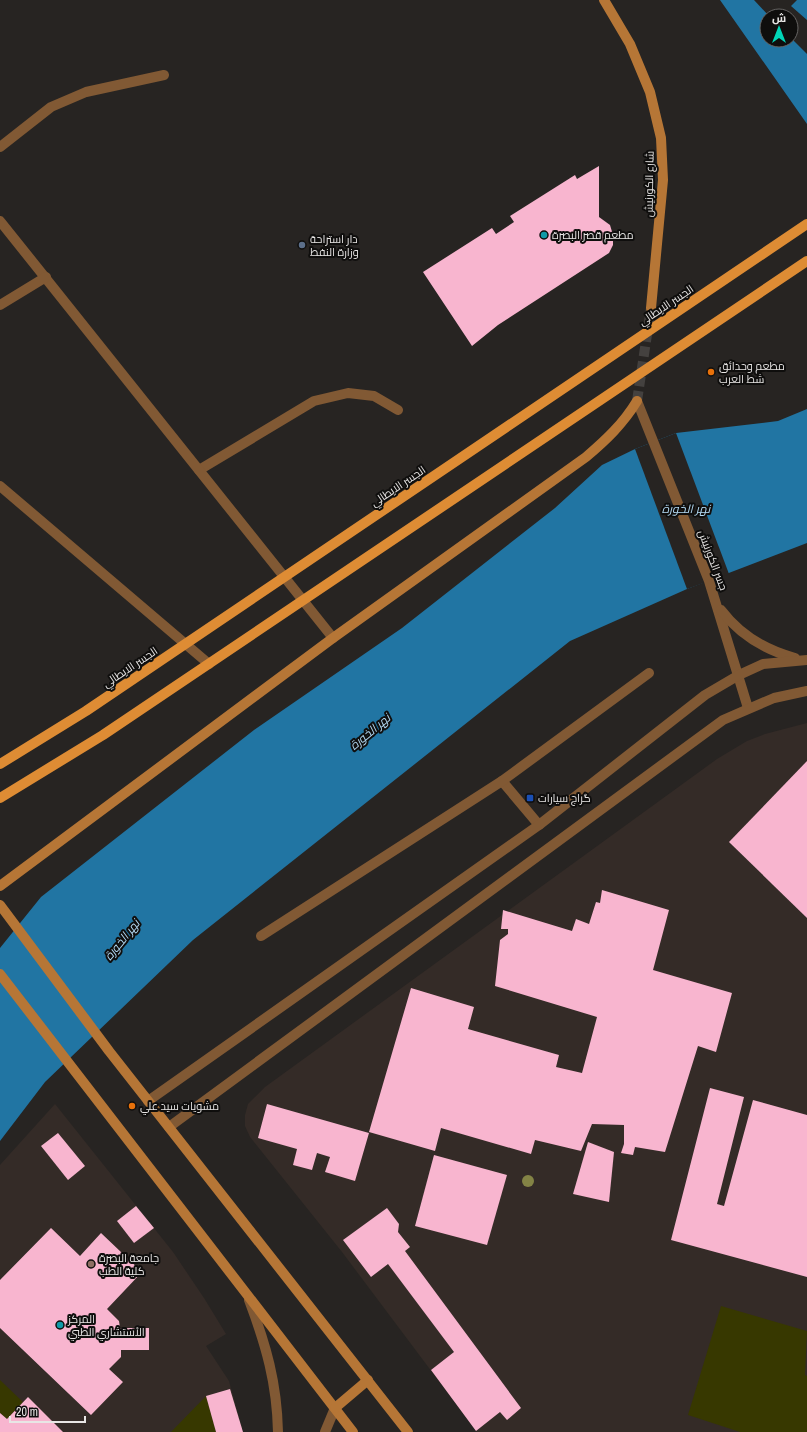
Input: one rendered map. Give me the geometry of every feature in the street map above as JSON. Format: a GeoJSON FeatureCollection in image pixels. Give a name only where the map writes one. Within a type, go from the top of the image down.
{"type":"FeatureCollection","features":[{"type":"Feature","properties":{"kind":"main road","name":"شارع الكورنيش"},"geometry":{"type":"LineString","coordinates":[[604,0],[630,44],[650,92],[661,138],[663,180],[651,308]]}},
{"type":"Feature","properties":{"kind":"main road","name":"الجسر الايطالي"},"geometry":{"type":"LineString","coordinates":[[0,764],[86,711],[807,224]]}},
{"type":"Feature","properties":{"kind":"main road"},"geometry":{"type":"LineString","coordinates":[[0,798],[103,735],[807,261]]}},
{"type":"Feature","properties":{"kind":"main road"},"geometry":{"type":"LineString","coordinates":[[0,886],[333,638],[586,457],[612,435],[628,416],[637,401]]}},
{"type":"Feature","properties":{"kind":"main road"},"geometry":{"type":"LineString","coordinates":[[3,908],[109,1051],[408,1432]]}},
{"type":"Feature","properties":{"kind":"main road"},"geometry":{"type":"LineString","coordinates":[[0,974],[77,1075],[138,1151],[353,1432]]}},
{"type":"Feature","properties":{"kind":"main road"},"geometry":{"type":"LineString","coordinates":[[335,1408],[368,1380]]}},
{"type":"Feature","properties":{"kind":"street"},"geometry":{"type":"LineString","coordinates":[[0,147],[51,107],[86,92],[125,82],[164,76]]}},
{"type":"Feature","properties":{"kind":"street"},"geometry":{"type":"LineString","coordinates":[[0,220],[333,638]]}},
{"type":"Feature","properties":{"kind":"street"},"geometry":{"type":"LineString","coordinates":[[0,304],[46,278]]}},
{"type":"Feature","properties":{"kind":"street"},"geometry":{"type":"LineString","coordinates":[[199,470],[314,401],[348,393],[374,396],[398,410]]}},
{"type":"Feature","properties":{"kind":"street","name":"جسر الكورنيش"},"geometry":{"type":"LineString","coordinates":[[637,401],[709,581],[748,708]]}},
{"type":"Feature","properties":{"kind":"street"},"geometry":{"type":"LineString","coordinates":[[0,486],[208,664]]}},
{"type":"Feature","properties":{"kind":"street"},"geometry":{"type":"LineString","coordinates":[[716,603],[731,623],[754,642],[777,653],[805,660]]}},
{"type":"Feature","properties":{"kind":"street"},"geometry":{"type":"LineString","coordinates":[[148,1101],[539,825],[705,695],[739,675],[763,664],[805,660]]}},
{"type":"Feature","properties":{"kind":"street"},"geometry":{"type":"LineString","coordinates":[[261,936],[502,781],[649,673]]}},
{"type":"Feature","properties":{"kind":"street"},"geometry":{"type":"LineString","coordinates":[[169,1127],[723,720],[774,698],[807,691]]}},
{"type":"Feature","properties":{"kind":"street"},"geometry":{"type":"LineString","coordinates":[[502,781],[539,825]]}},
{"type":"Feature","properties":{"kind":"street"},"geometry":{"type":"LineString","coordinates":[[249,1298],[265,1340],[273,1373],[278,1407],[278,1432]]}},
{"type":"Feature","properties":{"kind":"street"},"geometry":{"type":"LineString","coordinates":[[325,1432],[335,1408]]}},
{"type":"Feature","properties":{"kind":"shaded area"},"geometry":{"type":"Polygon","coordinates":[[[807,723],[807,1432],[477,1432],[342,1252],[250,1137],[245,1126],[245,1115],[248,1104],[265,1087],[717,759],[747,741],[765,734],[807,723]]]}},
{"type":"Feature","properties":{"kind":"shaded area","name":"جامعة البصرة كلية الطب"},"geometry":{"type":"Polygon","coordinates":[[[55,1104],[173,1252],[226,1334],[206,1346],[229,1381],[243,1432],[0,1432],[0,1165],[55,1104]]]}},
{"type":"Feature","properties":{"kind":"shaded area"},"geometry":{"type":"Polygon","coordinates":[[[721,1306],[807,1331],[805,1375],[807,1376],[807,1432],[740,1432],[688,1415],[721,1306]]]}},
{"type":"Feature","properties":{"kind":"shaded area"},"geometry":{"type":"Polygon","coordinates":[[[0,1380],[23,1402],[7,1419],[0,1413],[0,1380]]]}},
{"type":"Feature","properties":{"kind":"shaded area"},"geometry":{"type":"Polygon","coordinates":[[[206,1396],[216,1432],[171,1432],[206,1396]]]}},
{"type":"Feature","properties":{"kind":"water"},"geometry":{"type":"Polygon","coordinates":[[[720,0],[807,0],[807,124],[720,0]]]}},
{"type":"Feature","properties":{"kind":"water","name":"نهر الخورة"},"geometry":{"type":"Polygon","coordinates":[[[807,409],[807,543],[687,589],[570,641],[193,940],[45,1082],[0,1141],[0,948],[41,897],[254,730],[402,628],[555,508],[602,465],[635,449],[676,433],[778,421],[807,409]]]}},
{"type":"Feature","properties":{"kind":"pier"},"geometry":{"type":"Polygon","coordinates":[[[754,0],[797,0],[791,6],[793,8],[762,8],[754,0]]]}},
{"type":"Feature","properties":{"kind":"pier"},"geometry":{"type":"Polygon","coordinates":[[[799,13],[807,20],[807,54],[799,46],[799,13]]]}},
{"type":"Feature","properties":{"kind":"pier"},"geometry":{"type":"Polygon","coordinates":[[[676,433],[729,574],[687,589],[635,449],[676,433]]]}},
{"type":"Feature","properties":{"kind":"building"},"geometry":{"type":"Polygon","coordinates":[[[599,166],[599,217],[610,225],[613,235],[613,245],[609,253],[498,325],[472,346],[423,272],[492,228],[496,234],[514,222],[510,216],[575,175],[577,179],[599,166]]]}},
{"type":"Feature","properties":{"kind":"building"},"geometry":{"type":"Polygon","coordinates":[[[807,761],[807,918],[729,842],[807,761]]]}},
{"type":"Feature","properties":{"kind":"building"},"geometry":{"type":"Polygon","coordinates":[[[602,890],[669,910],[653,970],[732,993],[716,1052],[698,1046],[665,1152],[635,1147],[633,1155],[621,1153],[624,1144],[624,1125],[592,1124],[581,1151],[535,1140],[531,1154],[441,1128],[435,1151],[369,1132],[411,988],[474,1007],[468,1029],[559,1055],[556,1067],[582,1073],[597,1017],[495,986],[500,940],[508,934],[508,929],[501,929],[503,910],[572,931],[576,919],[589,924],[596,902],[600,903],[602,890]]]}},
{"type":"Feature","properties":{"kind":"building"},"geometry":{"type":"Polygon","coordinates":[[[710,1088],[744,1097],[717,1204],[724,1206],[753,1100],[807,1115],[807,1277],[671,1240],[710,1088]]]}},
{"type":"Feature","properties":{"kind":"building"},"geometry":{"type":"Polygon","coordinates":[[[267,1104],[369,1133],[355,1181],[325,1172],[330,1157],[317,1153],[312,1170],[293,1165],[297,1149],[258,1138],[267,1104]]]}},
{"type":"Feature","properties":{"kind":"building"},"geometry":{"type":"Polygon","coordinates":[[[58,1133],[85,1166],[68,1180],[41,1146],[58,1133]]]}},
{"type":"Feature","properties":{"kind":"building"},"geometry":{"type":"Polygon","coordinates":[[[588,1142],[614,1152],[609,1202],[573,1194],[588,1142]]]}},
{"type":"Feature","properties":{"kind":"building"},"geometry":{"type":"Polygon","coordinates":[[[434,1155],[507,1175],[487,1245],[415,1226],[434,1155]]]}},
{"type":"Feature","properties":{"kind":"building"},"geometry":{"type":"Polygon","coordinates":[[[136,1206],[154,1228],[134,1243],[117,1221],[136,1206]]]}},
{"type":"Feature","properties":{"kind":"building"},"geometry":{"type":"Polygon","coordinates":[[[387,1208],[399,1224],[398,1232],[410,1247],[405,1251],[521,1408],[507,1420],[500,1412],[476,1431],[431,1370],[454,1352],[388,1264],[371,1277],[343,1240],[387,1208]]]}},
{"type":"Feature","properties":{"kind":"building","name":"المركز الأستشاري الطبي"},"geometry":{"type":"Polygon","coordinates":[[[51,1228],[80,1256],[101,1233],[142,1272],[107,1309],[119,1321],[120,1328],[149,1328],[149,1350],[121,1350],[121,1357],[109,1369],[123,1382],[91,1415],[0,1328],[0,1280],[51,1228]]]}},
{"type":"Feature","properties":{"kind":"building"},"geometry":{"type":"Polygon","coordinates":[[[230,1389],[243,1432],[216,1432],[206,1396],[230,1389]]]}},
{"type":"Feature","properties":{"kind":"building"},"geometry":{"type":"Polygon","coordinates":[[[28,1397],[63,1432],[0,1432],[0,1413],[7,1419],[28,1397]]]}},
{"type":"Feature","properties":{"kind":"tunnel"},"geometry":{"type":"LineString","coordinates":[[637,401],[651,308]]}},
{"type":"Feature","properties":{"kind":"place","name":"مطعم قصر البصرة"},"geometry":{"type":"Point","coordinates":[544,235]}},
{"type":"Feature","properties":{"kind":"place","name":"دار استراحة وزارة النفط"},"geometry":{"type":"Point","coordinates":[302,245]}},
{"type":"Feature","properties":{"kind":"place","name":"مطعم وحدائق شط العرب"},"geometry":{"type":"Point","coordinates":[711,372]}},
{"type":"Feature","properties":{"kind":"place","name":"گراج سيارات"},"geometry":{"type":"Point","coordinates":[530,798]}},
{"type":"Feature","properties":{"kind":"place","name":"مشويات سيد علي"},"geometry":{"type":"Point","coordinates":[132,1106]}},
{"type":"Feature","properties":{"kind":"place","name":"جامعة البصرة كلية الطب"},"geometry":{"type":"Point","coordinates":[91,1264]}},
{"type":"Feature","properties":{"kind":"place","name":"المركز الأستشاري الطبي"},"geometry":{"type":"Point","coordinates":[60,1325]}}]}
